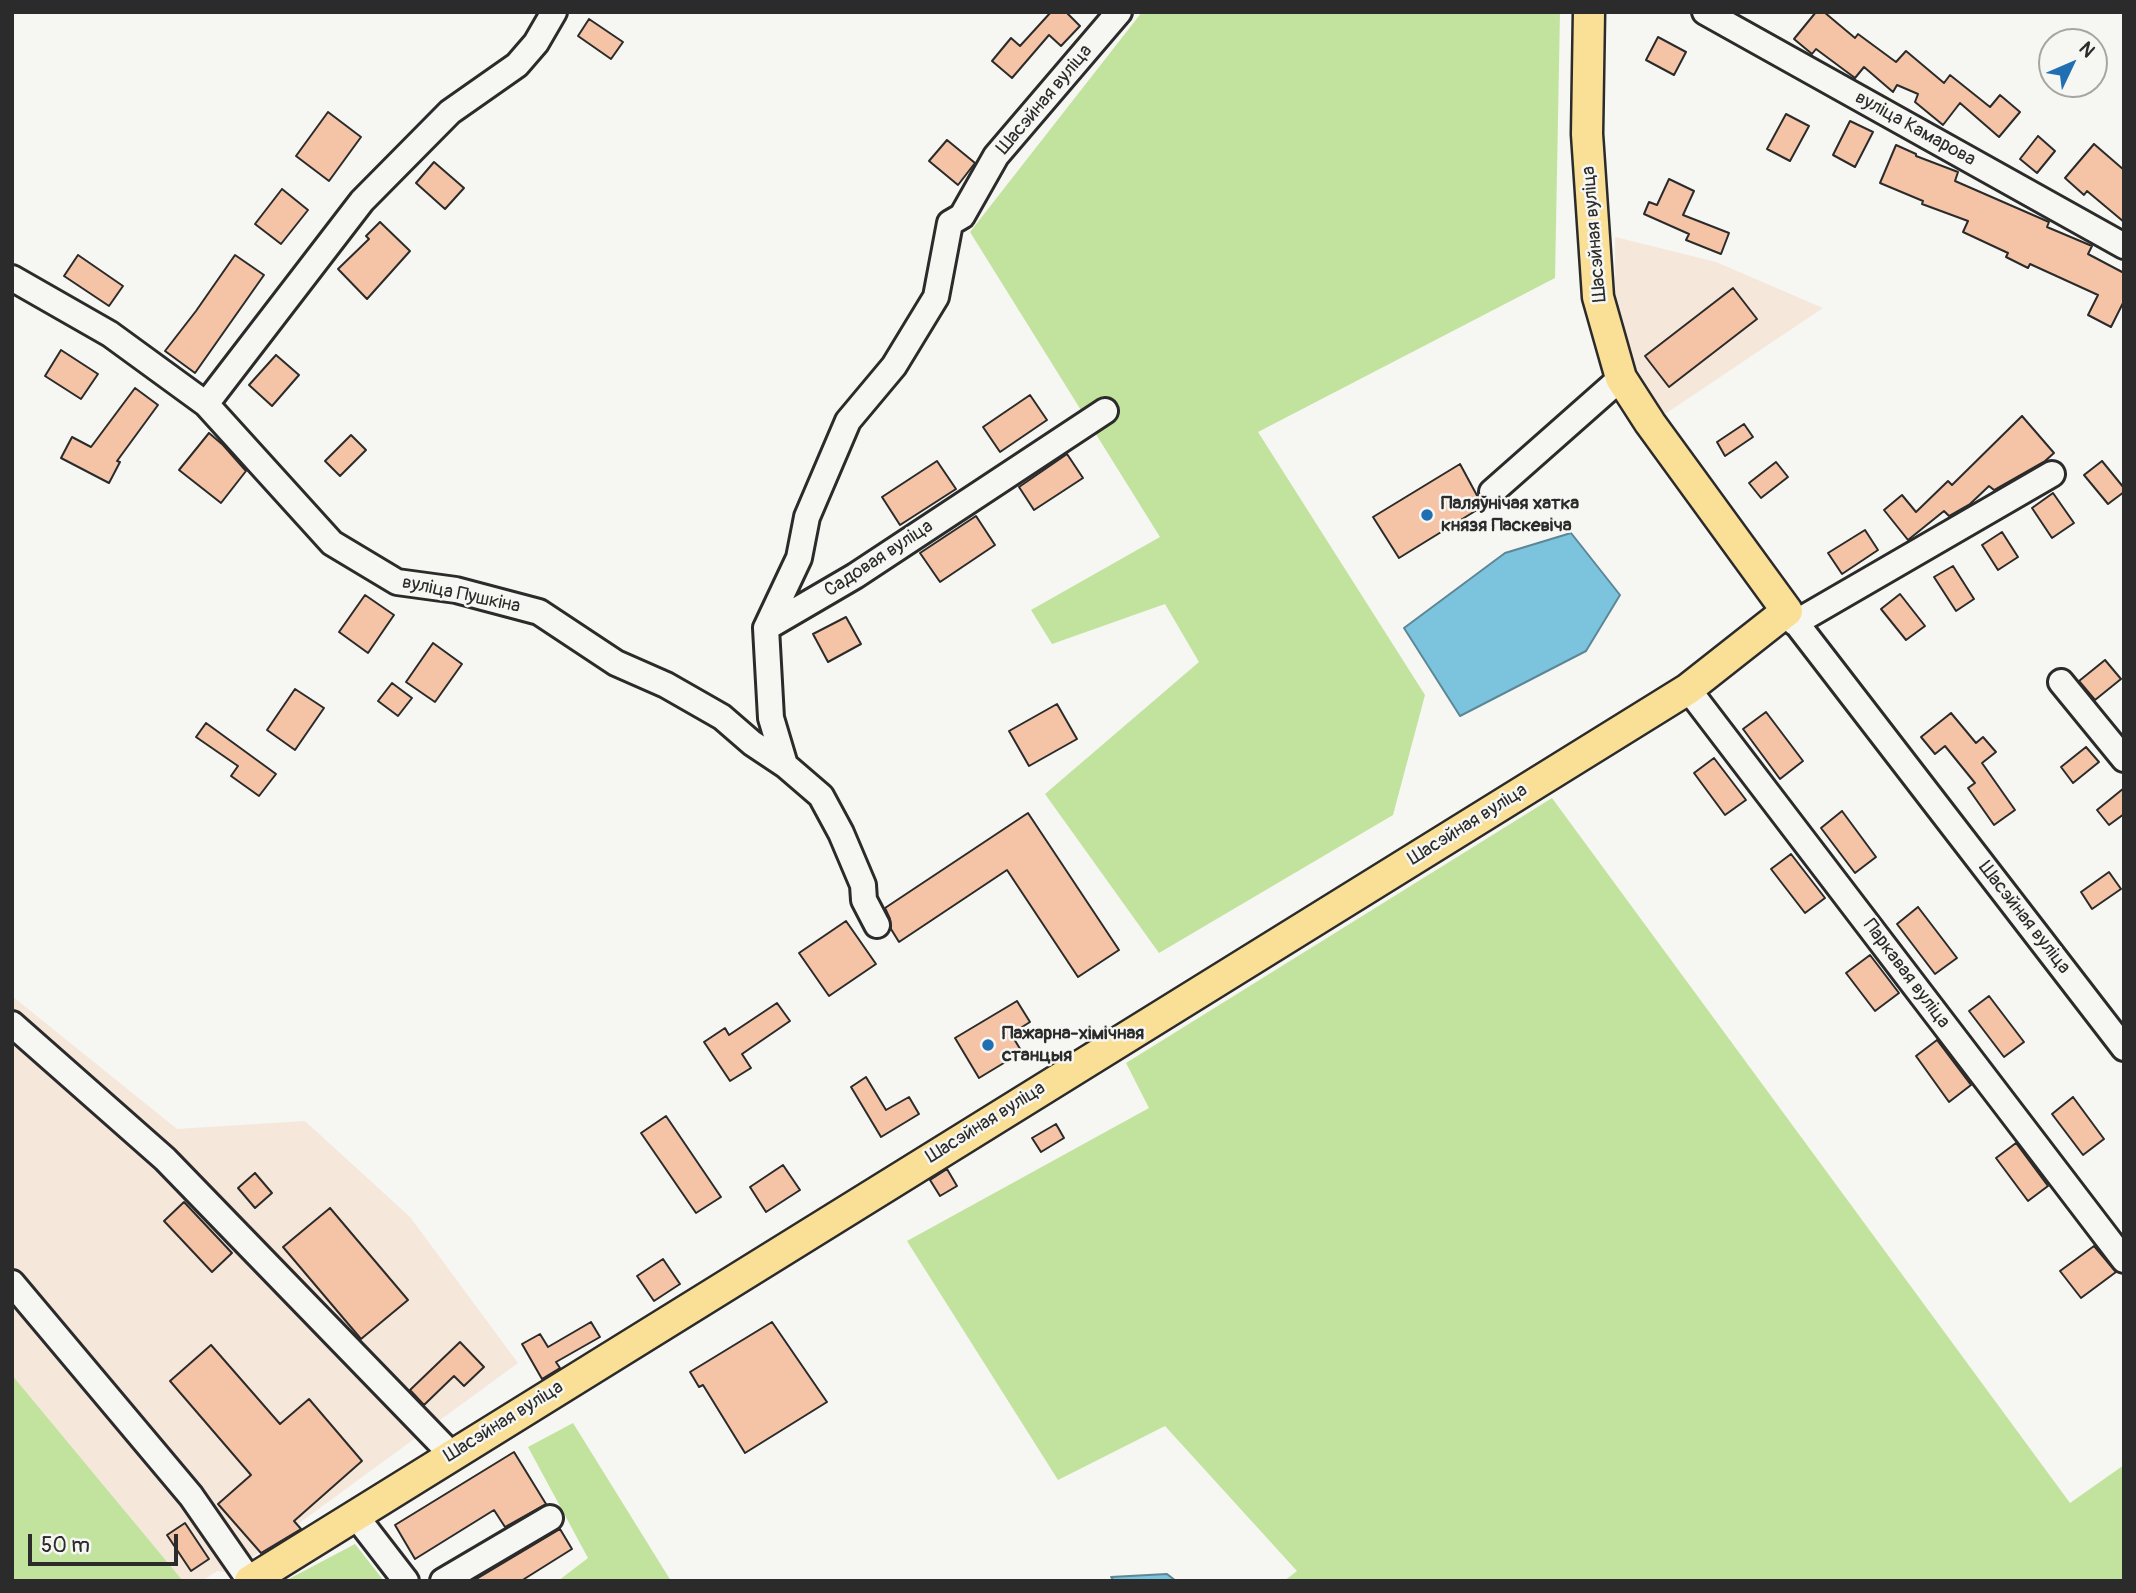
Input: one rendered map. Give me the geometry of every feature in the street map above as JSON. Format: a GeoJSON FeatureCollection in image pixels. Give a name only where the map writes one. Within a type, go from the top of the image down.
{"type":"FeatureCollection","features":[{"type":"Feature","properties":{"kind":"main road","name":"Шасэйная вуліца"},"geometry":{"type":"LineString","coordinates":[[250,1581],[1688,688],[1791,617],[1650,423],[1621,378],[1598,297],[1587,134],[1589,12]]}},
{"type":"Feature","properties":{"kind":"street"},"geometry":{"type":"LineString","coordinates":[[206,404],[362,201],[450,112],[517,65],[536,43],[554,12]]}},
{"type":"Feature","properties":{"kind":"street","name":"Шасэйная вуліца"},"geometry":{"type":"LineString","coordinates":[[766,628],[799,558],[807,517],[848,421],[894,366],[936,297],[950,223],[962,216],[996,156],[1119,12]]}},
{"type":"Feature","properties":{"kind":"street","name":"вуліца Камарова"},"geometry":{"type":"LineString","coordinates":[[1705,12],[2124,246]]}},
{"type":"Feature","properties":{"kind":"street","name":"вуліца Пушкіна"},"geometry":{"type":"LineString","coordinates":[[12,278],[110,334],[206,404],[332,543],[397,582],[456,590],[539,612],[616,663],[666,685],[722,717],[821,796],[841,833],[863,885],[864,900],[877,925]]}},
{"type":"Feature","properties":{"kind":"street"},"geometry":{"type":"LineString","coordinates":[[1492,492],[1621,378]]}},
{"type":"Feature","properties":{"kind":"street","name":"Садовая вуліца"},"geometry":{"type":"LineString","coordinates":[[766,628],[855,576],[1105,411]]}},
{"type":"Feature","properties":{"kind":"street","name":"Шасэйная вуліца"},"geometry":{"type":"LineString","coordinates":[[2052,474],[1791,617],[2124,1048]]}},
{"type":"Feature","properties":{"kind":"street"},"geometry":{"type":"LineString","coordinates":[[766,628],[771,718],[785,765]]}},
{"type":"Feature","properties":{"kind":"street"},"geometry":{"type":"LineString","coordinates":[[2061,682],[2124,759]]}},
{"type":"Feature","properties":{"kind":"street","name":"Паркавая вуліца"},"geometry":{"type":"LineString","coordinates":[[1688,688],[2124,1260]]}},
{"type":"Feature","properties":{"kind":"street"},"geometry":{"type":"LineString","coordinates":[[12,1024],[165,1159],[451,1454]]}},
{"type":"Feature","properties":{"kind":"street"},"geometry":{"type":"LineString","coordinates":[[12,1283],[191,1496],[250,1581]]}},
{"type":"Feature","properties":{"kind":"street"},"geometry":{"type":"LineString","coordinates":[[355,1515],[406,1581]]}},
{"type":"Feature","properties":{"kind":"street"},"geometry":{"type":"LineString","coordinates":[[443,1581],[550,1518]]}},
{"type":"Feature","properties":{"kind":"shaded area"},"geometry":{"type":"Polygon","coordinates":[[[1615,237],[1716,262],[1823,308],[1662,416],[1631,368],[1615,321],[1615,237]]]}},
{"type":"Feature","properties":{"kind":"shaded area"},"geometry":{"type":"Polygon","coordinates":[[[12,996],[177,1129],[305,1121],[410,1217],[518,1363],[231,1573],[217,1571],[202,1581],[183,1581],[12,1375],[12,996]]]}},
{"type":"Feature","properties":{"kind":"green space"},"geometry":{"type":"Polygon","coordinates":[[[1142,12],[1560,12],[1555,278],[1258,432],[1425,695],[1393,815],[1159,953],[1045,794],[1199,662],[1165,604],[1052,644],[1031,610],[1160,537],[970,232],[1142,12]]]}},
{"type":"Feature","properties":{"kind":"green space"},"geometry":{"type":"Polygon","coordinates":[[[1552,798],[2070,1503],[2124,1465],[2124,1581],[1284,1581],[1297,1571],[1165,1426],[1058,1480],[907,1241],[1149,1108],[1126,1063],[1552,798]]]}},
{"type":"Feature","properties":{"kind":"green space"},"geometry":{"type":"Polygon","coordinates":[[[12,1375],[183,1581],[12,1581],[12,1375]]]}},
{"type":"Feature","properties":{"kind":"green space"},"geometry":{"type":"Polygon","coordinates":[[[573,1423],[671,1581],[558,1581],[588,1558],[528,1447],[573,1423]]]}},
{"type":"Feature","properties":{"kind":"green space"},"geometry":{"type":"Polygon","coordinates":[[[355,1544],[384,1581],[285,1581],[355,1544]]]}},
{"type":"Feature","properties":{"kind":"water"},"geometry":{"type":"Polygon","coordinates":[[[1571,533],[1620,595],[1586,651],[1460,716],[1404,628],[1505,553],[1571,533]]]}},
{"type":"Feature","properties":{"kind":"water"},"geometry":{"type":"Polygon","coordinates":[[[1167,1574],[1176,1581],[1114,1581],[1111,1577],[1167,1574]]]}},
{"type":"Feature","properties":{"kind":"building"},"geometry":{"type":"Polygon","coordinates":[[[1051,12],[1066,12],[1080,26],[1061,46],[1049,35],[1012,78],[992,61],[1011,38],[1020,46],[1051,12]]]}},
{"type":"Feature","properties":{"kind":"building"},"geometry":{"type":"Polygon","coordinates":[[[1816,12],[1824,12],[1855,38],[1858,34],[1896,62],[1906,51],[1944,83],[1950,75],[1990,107],[2000,95],[2020,112],[1999,137],[1960,103],[1943,125],[1915,102],[1918,94],[1897,85],[1893,92],[1864,67],[1855,78],[1816,49],[1812,54],[1794,39],[1816,12]]]}},
{"type":"Feature","properties":{"kind":"building"},"geometry":{"type":"Polygon","coordinates":[[[589,19],[623,42],[611,59],[578,36],[589,19]]]}},
{"type":"Feature","properties":{"kind":"building"},"geometry":{"type":"Polygon","coordinates":[[[1658,37],[1686,52],[1674,75],[1646,60],[1658,37]]]}},
{"type":"Feature","properties":{"kind":"building"},"geometry":{"type":"Polygon","coordinates":[[[328,112],[361,137],[329,181],[296,156],[328,112]]]}},
{"type":"Feature","properties":{"kind":"building"},"geometry":{"type":"Polygon","coordinates":[[[1786,114],[1809,126],[1790,161],[1767,149],[1786,114]]]}},
{"type":"Feature","properties":{"kind":"building"},"geometry":{"type":"Polygon","coordinates":[[[1850,121],[1873,132],[1855,167],[1833,155],[1850,121]]]}},
{"type":"Feature","properties":{"kind":"building"},"geometry":{"type":"Polygon","coordinates":[[[2038,136],[2055,151],[2037,173],[2020,159],[2038,136]]]}},
{"type":"Feature","properties":{"kind":"building"},"geometry":{"type":"Polygon","coordinates":[[[947,140],[975,163],[958,185],[929,161],[947,140]]]}},
{"type":"Feature","properties":{"kind":"building"},"geometry":{"type":"Polygon","coordinates":[[[2094,144],[2124,170],[2124,222],[2087,191],[2084,195],[2065,178],[2094,144]]]}},
{"type":"Feature","properties":{"kind":"building"},"geometry":{"type":"Polygon","coordinates":[[[1896,145],[1958,172],[1955,181],[2049,222],[2047,227],[2092,246],[2088,254],[2124,273],[2124,301],[2111,327],[2088,315],[2098,295],[2030,264],[2028,268],[2006,257],[2008,253],[1963,232],[1968,221],[1922,204],[1923,201],[1880,183],[1896,145]]]}},
{"type":"Feature","properties":{"kind":"building"},"geometry":{"type":"Polygon","coordinates":[[[434,162],[464,188],[445,209],[416,183],[434,162]]]}},
{"type":"Feature","properties":{"kind":"building"},"geometry":{"type":"Polygon","coordinates":[[[1669,179],[1694,191],[1683,215],[1729,233],[1721,254],[1686,240],[1689,234],[1644,214],[1649,202],[1657,205],[1669,179]]]}},
{"type":"Feature","properties":{"kind":"building"},"geometry":{"type":"Polygon","coordinates":[[[282,189],[308,210],[281,244],[255,224],[282,189]]]}},
{"type":"Feature","properties":{"kind":"building"},"geometry":{"type":"Polygon","coordinates":[[[380,222],[410,251],[367,299],[338,269],[369,239],[366,236],[380,222]]]}},
{"type":"Feature","properties":{"kind":"building"},"geometry":{"type":"Polygon","coordinates":[[[78,255],[123,286],[109,306],[64,276],[78,255]]]}},
{"type":"Feature","properties":{"kind":"building"},"geometry":{"type":"Polygon","coordinates":[[[235,255],[264,275],[195,373],[165,351],[235,255]]]}},
{"type":"Feature","properties":{"kind":"building"},"geometry":{"type":"Polygon","coordinates":[[[1733,288],[1757,319],[1669,387],[1645,356],[1733,288]]]}},
{"type":"Feature","properties":{"kind":"building"},"geometry":{"type":"Polygon","coordinates":[[[61,350],[98,374],[81,399],[45,376],[61,350]]]}},
{"type":"Feature","properties":{"kind":"building"},"geometry":{"type":"Polygon","coordinates":[[[276,355],[299,375],[272,406],[249,385],[276,355]]]}},
{"type":"Feature","properties":{"kind":"building"},"geometry":{"type":"Polygon","coordinates":[[[135,388],[158,405],[117,461],[120,462],[109,483],[61,458],[72,437],[91,447],[135,388]]]}},
{"type":"Feature","properties":{"kind":"building"},"geometry":{"type":"Polygon","coordinates":[[[1030,395],[1047,420],[1000,452],[983,427],[1030,395]]]}},
{"type":"Feature","properties":{"kind":"building"},"geometry":{"type":"Polygon","coordinates":[[[2022,416],[2054,453],[1994,490],[1989,486],[1970,504],[1949,516],[1944,511],[1908,540],[1884,510],[1902,495],[1916,512],[1948,481],[1952,485],[2022,416]]]}},
{"type":"Feature","properties":{"kind":"building"},"geometry":{"type":"Polygon","coordinates":[[[1744,424],[1753,437],[1725,456],[1717,442],[1744,424]]]}},
{"type":"Feature","properties":{"kind":"building"},"geometry":{"type":"Polygon","coordinates":[[[209,433],[246,471],[221,503],[179,470],[209,433]]]}},
{"type":"Feature","properties":{"kind":"building"},"geometry":{"type":"Polygon","coordinates":[[[351,435],[366,450],[340,476],[325,461],[351,435]]]}},
{"type":"Feature","properties":{"kind":"building"},"geometry":{"type":"Polygon","coordinates":[[[1067,454],[1083,478],[1034,510],[1019,487],[1067,454]]]}},
{"type":"Feature","properties":{"kind":"building"},"geometry":{"type":"Polygon","coordinates":[[[937,461],[956,489],[900,525],[882,497],[937,461]]]}},
{"type":"Feature","properties":{"kind":"building"},"geometry":{"type":"Polygon","coordinates":[[[2102,461],[2124,488],[2124,492],[2108,504],[2084,475],[2102,461]]]}},
{"type":"Feature","properties":{"kind":"building"},"geometry":{"type":"Polygon","coordinates":[[[1776,462],[1788,477],[1761,498],[1749,483],[1776,462]]]}},
{"type":"Feature","properties":{"kind":"building"},"geometry":{"type":"Polygon","coordinates":[[[1460,464],[1480,501],[1485,505],[1399,558],[1373,517],[1460,464]]]}},
{"type":"Feature","properties":{"kind":"building"},"geometry":{"type":"Polygon","coordinates":[[[2053,493],[2074,523],[2052,538],[2032,508],[2053,493]]]}},
{"type":"Feature","properties":{"kind":"building"},"geometry":{"type":"Polygon","coordinates":[[[976,516],[995,545],[940,582],[920,553],[976,516]]]}},
{"type":"Feature","properties":{"kind":"building"},"geometry":{"type":"Polygon","coordinates":[[[1865,530],[1878,550],[1842,574],[1828,553],[1865,530]]]}},
{"type":"Feature","properties":{"kind":"building"},"geometry":{"type":"Polygon","coordinates":[[[2002,532],[2018,557],[1998,570],[1982,545],[2002,532]]]}},
{"type":"Feature","properties":{"kind":"building"},"geometry":{"type":"Polygon","coordinates":[[[1953,566],[1974,599],[1956,611],[1934,577],[1953,566]]]}},
{"type":"Feature","properties":{"kind":"building"},"geometry":{"type":"Polygon","coordinates":[[[1900,594],[1925,626],[1906,640],[1881,609],[1900,594]]]}},
{"type":"Feature","properties":{"kind":"building"},"geometry":{"type":"Polygon","coordinates":[[[365,595],[394,615],[368,653],[339,632],[365,595]]]}},
{"type":"Feature","properties":{"kind":"building"},"geometry":{"type":"Polygon","coordinates":[[[846,617],[861,644],[828,662],[813,634],[846,617]]]}},
{"type":"Feature","properties":{"kind":"building"},"geometry":{"type":"Polygon","coordinates":[[[433,643],[462,664],[435,702],[406,682],[433,643]]]}},
{"type":"Feature","properties":{"kind":"building"},"geometry":{"type":"Polygon","coordinates":[[[2105,660],[2121,679],[2095,700],[2079,681],[2105,660]]]}},
{"type":"Feature","properties":{"kind":"building"},"geometry":{"type":"Polygon","coordinates":[[[392,683],[412,698],[398,716],[378,701],[392,683]]]}},
{"type":"Feature","properties":{"kind":"building"},"geometry":{"type":"Polygon","coordinates":[[[295,689],[324,708],[295,750],[267,730],[295,689]]]}},
{"type":"Feature","properties":{"kind":"building"},"geometry":{"type":"Polygon","coordinates":[[[1057,704],[1077,739],[1029,766],[1009,731],[1057,704]]]}},
{"type":"Feature","properties":{"kind":"building"},"geometry":{"type":"Polygon","coordinates":[[[1766,712],[1803,761],[1780,779],[1743,729],[1766,712]]]}},
{"type":"Feature","properties":{"kind":"building"},"geometry":{"type":"Polygon","coordinates":[[[1951,713],[1976,743],[1983,737],[1996,752],[1982,763],[2015,810],[1994,825],[1968,788],[1975,783],[1945,746],[1935,754],[1921,737],[1951,713]]]}},
{"type":"Feature","properties":{"kind":"building"},"geometry":{"type":"Polygon","coordinates":[[[206,723],[276,774],[259,796],[231,776],[238,766],[196,737],[206,723]]]}},
{"type":"Feature","properties":{"kind":"building"},"geometry":{"type":"Polygon","coordinates":[[[2086,747],[2099,762],[2073,783],[2061,767],[2086,747]]]}},
{"type":"Feature","properties":{"kind":"building"},"geometry":{"type":"Polygon","coordinates":[[[1714,758],[1746,800],[1725,815],[1694,773],[1714,758]]]}},
{"type":"Feature","properties":{"kind":"building"},"geometry":{"type":"Polygon","coordinates":[[[2124,788],[2124,814],[2109,825],[2097,810],[2124,788]]]}},
{"type":"Feature","properties":{"kind":"building"},"geometry":{"type":"Polygon","coordinates":[[[1842,811],[1876,857],[1855,873],[1821,828],[1842,811]]]}},
{"type":"Feature","properties":{"kind":"building"},"geometry":{"type":"Polygon","coordinates":[[[1028,813],[1119,950],[1078,977],[1007,870],[899,942],[891,929],[885,908],[1028,813]]]}},
{"type":"Feature","properties":{"kind":"building"},"geometry":{"type":"Polygon","coordinates":[[[1791,854],[1825,898],[1805,913],[1771,869],[1791,854]]]}},
{"type":"Feature","properties":{"kind":"building"},"geometry":{"type":"Polygon","coordinates":[[[2109,872],[2121,889],[2092,909],[2081,892],[2109,872]]]}},
{"type":"Feature","properties":{"kind":"building"},"geometry":{"type":"Polygon","coordinates":[[[1918,907],[1957,958],[1935,974],[1897,924],[1918,907]]]}},
{"type":"Feature","properties":{"kind":"building"},"geometry":{"type":"Polygon","coordinates":[[[846,921],[876,964],[829,996],[799,953],[846,921]]]}},
{"type":"Feature","properties":{"kind":"building"},"geometry":{"type":"Polygon","coordinates":[[[1870,955],[1899,993],[1875,1011],[1846,973],[1870,955]]]}},
{"type":"Feature","properties":{"kind":"building"},"geometry":{"type":"Polygon","coordinates":[[[1989,996],[2024,1042],[2004,1057],[1969,1011],[1989,996]]]}},
{"type":"Feature","properties":{"kind":"building","name":"Пажарна-хімічная станцыя"},"geometry":{"type":"Polygon","coordinates":[[[1017,1001],[1030,1022],[1011,1034],[1022,1052],[979,1078],[955,1038],[1017,1001]]]}},
{"type":"Feature","properties":{"kind":"building"},"geometry":{"type":"Polygon","coordinates":[[[777,1003],[790,1021],[742,1054],[751,1068],[730,1081],[704,1042],[725,1028],[729,1035],[777,1003]]]}},
{"type":"Feature","properties":{"kind":"building"},"geometry":{"type":"Polygon","coordinates":[[[1937,1040],[1971,1085],[1949,1102],[1916,1056],[1937,1040]]]}},
{"type":"Feature","properties":{"kind":"building"},"geometry":{"type":"Polygon","coordinates":[[[866,1077],[886,1110],[909,1097],[919,1114],[881,1137],[851,1087],[866,1077]]]}},
{"type":"Feature","properties":{"kind":"building"},"geometry":{"type":"Polygon","coordinates":[[[2073,1097],[2104,1139],[2083,1155],[2052,1114],[2073,1097]]]}},
{"type":"Feature","properties":{"kind":"building"},"geometry":{"type":"Polygon","coordinates":[[[666,1116],[721,1197],[696,1213],[641,1133],[666,1116]]]}},
{"type":"Feature","properties":{"kind":"building"},"geometry":{"type":"Polygon","coordinates":[[[1056,1124],[1064,1138],[1041,1152],[1032,1138],[1056,1124]]]}},
{"type":"Feature","properties":{"kind":"building"},"geometry":{"type":"Polygon","coordinates":[[[2016,1143],[2048,1186],[2028,1201],[1996,1158],[2016,1143]]]}},
{"type":"Feature","properties":{"kind":"building"},"geometry":{"type":"Polygon","coordinates":[[[783,1165],[800,1190],[766,1212],[750,1187],[783,1165]]]}},
{"type":"Feature","properties":{"kind":"building"},"geometry":{"type":"Polygon","coordinates":[[[947,1169],[957,1186],[940,1196],[930,1180],[947,1169]]]}},
{"type":"Feature","properties":{"kind":"building"},"geometry":{"type":"Polygon","coordinates":[[[255,1173],[272,1193],[255,1208],[238,1188],[255,1173]]]}},
{"type":"Feature","properties":{"kind":"building"},"geometry":{"type":"Polygon","coordinates":[[[184,1202],[232,1253],[212,1272],[164,1221],[184,1202]]]}},
{"type":"Feature","properties":{"kind":"building"},"geometry":{"type":"Polygon","coordinates":[[[330,1208],[408,1300],[361,1339],[283,1247],[330,1208]]]}},
{"type":"Feature","properties":{"kind":"building"},"geometry":{"type":"Polygon","coordinates":[[[2094,1246],[2116,1272],[2081,1298],[2060,1271],[2094,1246]]]}},
{"type":"Feature","properties":{"kind":"building"},"geometry":{"type":"Polygon","coordinates":[[[663,1259],[680,1284],[654,1301],[637,1276],[663,1259]]]}},
{"type":"Feature","properties":{"kind":"building"},"geometry":{"type":"Polygon","coordinates":[[[591,1322],[600,1337],[556,1362],[560,1368],[542,1379],[522,1344],[540,1334],[548,1347],[591,1322]]]}},
{"type":"Feature","properties":{"kind":"building"},"geometry":{"type":"Polygon","coordinates":[[[772,1322],[827,1402],[745,1453],[703,1385],[699,1387],[690,1372],[772,1322]]]}},
{"type":"Feature","properties":{"kind":"building"},"geometry":{"type":"Polygon","coordinates":[[[460,1342],[484,1367],[464,1386],[454,1376],[424,1405],[410,1390],[460,1342]]]}},
{"type":"Feature","properties":{"kind":"building"},"geometry":{"type":"Polygon","coordinates":[[[211,1345],[280,1424],[309,1399],[362,1461],[294,1521],[301,1529],[261,1553],[218,1504],[251,1475],[170,1381],[211,1345]]]}},
{"type":"Feature","properties":{"kind":"building"},"geometry":{"type":"Polygon","coordinates":[[[514,1452],[546,1504],[505,1527],[494,1510],[415,1559],[395,1525],[514,1452]]]}},
{"type":"Feature","properties":{"kind":"building"},"geometry":{"type":"Polygon","coordinates":[[[185,1523],[209,1559],[191,1571],[167,1535],[185,1523]]]}},
{"type":"Feature","properties":{"kind":"building"},"geometry":{"type":"Polygon","coordinates":[[[560,1529],[572,1549],[521,1581],[473,1581],[560,1529]]]}},
{"type":"Feature","properties":{"kind":"place","name":"Паляўнічая хатка князя Паскевіча"},"geometry":{"type":"Point","coordinates":[1427,515]}},
{"type":"Feature","properties":{"kind":"place","name":"Пажарна-хімічная станцыя"},"geometry":{"type":"Point","coordinates":[988,1045]}}]}
